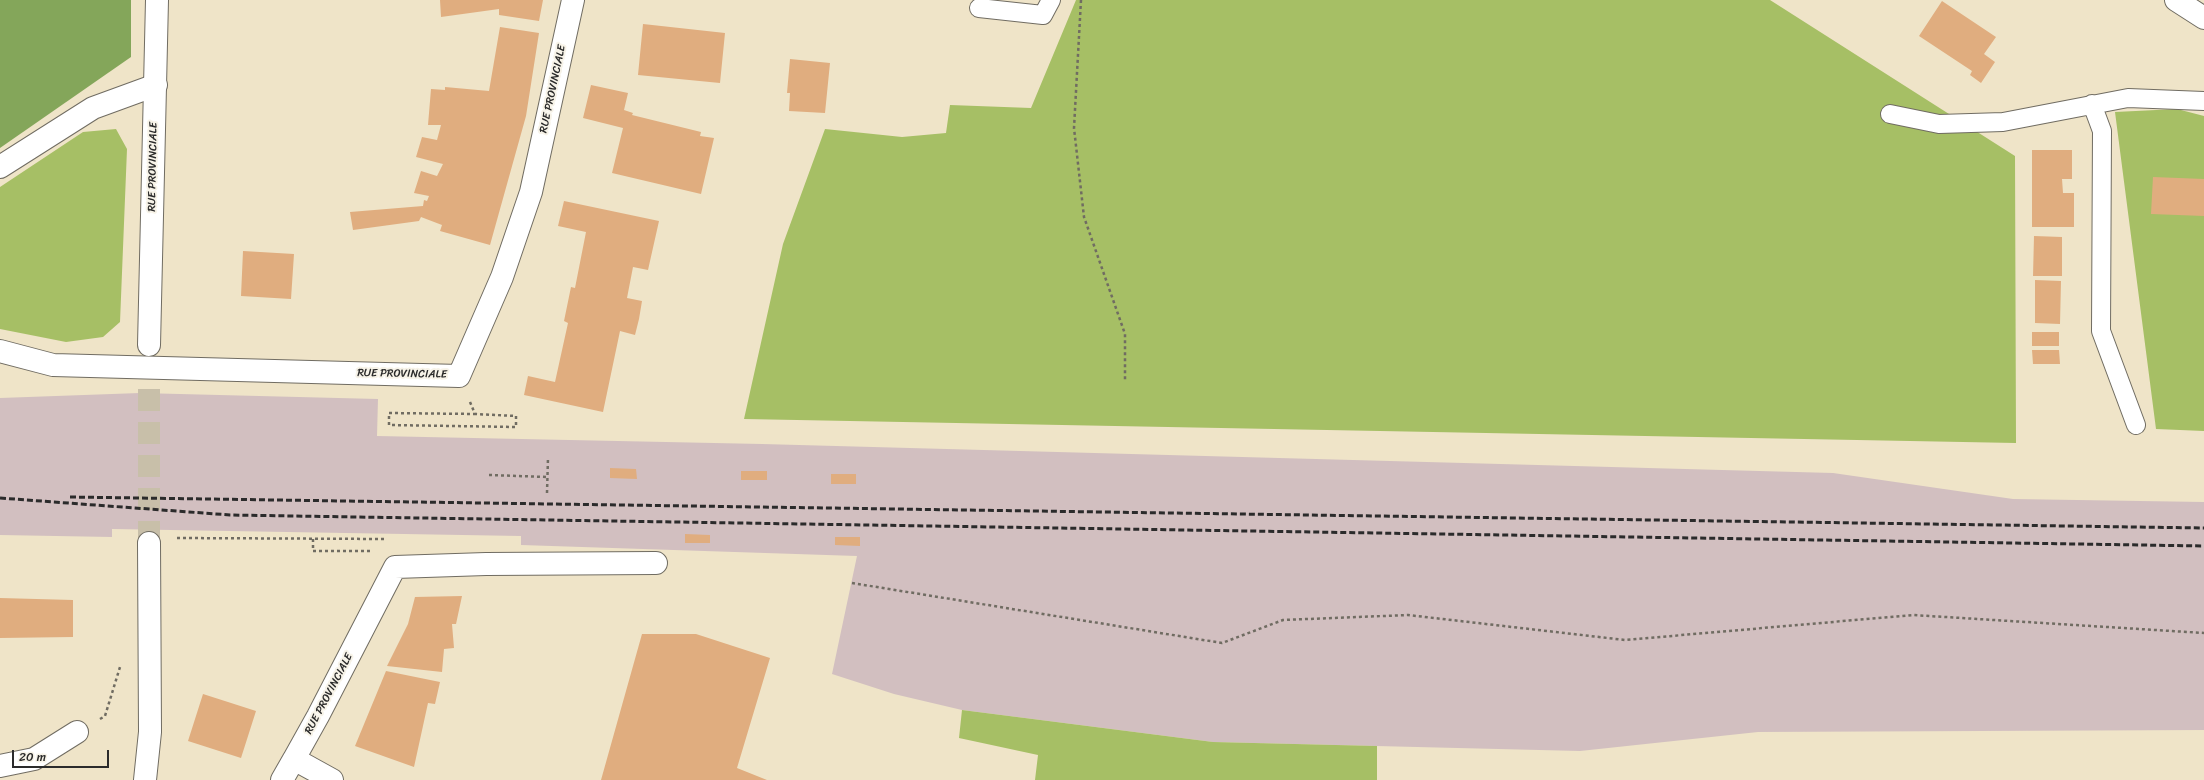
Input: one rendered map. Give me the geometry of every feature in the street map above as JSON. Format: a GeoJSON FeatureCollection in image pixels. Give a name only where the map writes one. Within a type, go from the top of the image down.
{"type":"FeatureCollection","features":[{"type":"Feature","properties":{"kind":"street","name":"RUE PROVINCIALE"},"geometry":{"type":"LineString","coordinates":[[149,345],[156,85],[156,0]]}},
{"type":"Feature","properties":{"kind":"street","name":"RUE PROVINCIALE"},"geometry":{"type":"LineString","coordinates":[[0,351],[53,365],[459,376],[502,277],[531,192],[573,0]]}},
{"type":"Feature","properties":{"kind":"street"},"geometry":{"type":"LineString","coordinates":[[2176,0],[2204,18]]}},
{"type":"Feature","properties":{"kind":"street"},"geometry":{"type":"LineString","coordinates":[[0,167],[93,108],[156,85]]}},
{"type":"Feature","properties":{"kind":"street"},"geometry":{"type":"LineString","coordinates":[[145,780],[150,732],[149,544]]}},
{"type":"Feature","properties":{"kind":"street"},"geometry":{"type":"LineString","coordinates":[[395,567],[486,564],[656,563]]}},
{"type":"Feature","properties":{"kind":"street","name":"RUE PROVINCIALE"},"geometry":{"type":"LineString","coordinates":[[282,780],[318,716],[395,567]]}},
{"type":"Feature","properties":{"kind":"street"},"geometry":{"type":"LineString","coordinates":[[0,766],[34,759],[77,732]]}},
{"type":"Feature","properties":{"kind":"street"},"geometry":{"type":"LineString","coordinates":[[294,759],[321,777]]}},
{"type":"Feature","properties":{"kind":"lane"},"geometry":{"type":"LineString","coordinates":[[979,8],[1043,15],[1051,0]]}},
{"type":"Feature","properties":{"kind":"lane"},"geometry":{"type":"LineString","coordinates":[[1890,114],[1939,124],[2003,122],[2128,98],[2204,101]]}},
{"type":"Feature","properties":{"kind":"lane"},"geometry":{"type":"LineString","coordinates":[[2092,104],[2102,131],[2101,331],[2136,426]]}},
{"type":"Feature","properties":{"kind":"path"},"geometry":{"type":"LineString","coordinates":[[1081,0],[1074,128],[1084,217],[1125,334],[1124,382]]}},
{"type":"Feature","properties":{"kind":"path"},"geometry":{"type":"LineString","coordinates":[[459,376],[475,414]]}},
{"type":"Feature","properties":{"kind":"path"},"geometry":{"type":"LineString","coordinates":[[389,413],[475,414],[516,416],[516,427],[389,425],[389,413]]}},
{"type":"Feature","properties":{"kind":"path"},"geometry":{"type":"LineString","coordinates":[[547,493],[548,458]]}},
{"type":"Feature","properties":{"kind":"path"},"geometry":{"type":"LineString","coordinates":[[489,476],[547,476]]}},
{"type":"Feature","properties":{"kind":"path"},"geometry":{"type":"LineString","coordinates":[[174,538],[393,539]]}},
{"type":"Feature","properties":{"kind":"path"},"geometry":{"type":"LineString","coordinates":[[313,539],[313,551],[391,552],[395,567]]}},
{"type":"Feature","properties":{"kind":"path"},"geometry":{"type":"LineString","coordinates":[[852,583],[1222,643],[1284,620],[1408,615],[1625,640],[1913,615],[2204,633]]}},
{"type":"Feature","properties":{"kind":"path"},"geometry":{"type":"LineString","coordinates":[[77,732],[105,716],[121,664]]}},
{"type":"Feature","properties":{"kind":"shaded area"},"geometry":{"type":"Polygon","coordinates":[[[140,393],[378,399],[377,436],[762,444],[1833,473],[2013,499],[2204,502],[2204,730],[1758,732],[1580,751],[1213,742],[962,710],[894,694],[832,674],[857,556],[521,545],[521,536],[112,529],[112,537],[0,535],[0,398],[140,393]]]}},
{"type":"Feature","properties":{"kind":"green space"},"geometry":{"type":"Polygon","coordinates":[[[0,0],[131,0],[131,57],[0,148],[0,0]]]}},
{"type":"Feature","properties":{"kind":"green space"},"geometry":{"type":"Polygon","coordinates":[[[1076,0],[1770,0],[2015,156],[2016,443],[744,419],[783,244],[825,129],[902,137],[946,133],[950,105],[1031,108],[1076,0]]]}},
{"type":"Feature","properties":{"kind":"green space"},"geometry":{"type":"Polygon","coordinates":[[[2177,109],[2204,116],[2204,431],[2156,429],[2115,112],[2177,109]]]}},
{"type":"Feature","properties":{"kind":"green space"},"geometry":{"type":"Polygon","coordinates":[[[116,129],[127,149],[120,322],[103,337],[66,342],[0,329],[0,187],[83,132],[116,129]]]}},
{"type":"Feature","properties":{"kind":"green space"},"geometry":{"type":"Polygon","coordinates":[[[962,710],[1213,742],[1377,746],[1377,780],[1035,780],[1038,755],[959,738],[962,710]]]}},
{"type":"Feature","properties":{"kind":"building"},"geometry":{"type":"Polygon","coordinates":[[[440,0],[543,0],[539,21],[499,15],[499,9],[441,17],[440,0]]]}},
{"type":"Feature","properties":{"kind":"building"},"geometry":{"type":"Polygon","coordinates":[[[1942,1],[1996,37],[1984,54],[1995,62],[1981,83],[1970,75],[1972,71],[1919,36],[1942,1]]]}},
{"type":"Feature","properties":{"kind":"building"},"geometry":{"type":"Polygon","coordinates":[[[643,24],[725,33],[720,83],[638,75],[643,24]]]}},
{"type":"Feature","properties":{"kind":"building"},"geometry":{"type":"Polygon","coordinates":[[[500,27],[539,33],[526,116],[490,245],[440,231],[442,225],[421,217],[419,221],[353,230],[350,212],[423,206],[424,200],[427,201],[429,196],[414,193],[421,171],[437,176],[443,164],[416,157],[422,137],[437,140],[441,125],[428,125],[431,89],[445,90],[445,87],[489,91],[500,27]]]}},
{"type":"Feature","properties":{"kind":"building"},"geometry":{"type":"Polygon","coordinates":[[[790,59],[830,63],[825,113],[789,111],[790,93],[787,93],[790,59]]]}},
{"type":"Feature","properties":{"kind":"building"},"geometry":{"type":"Polygon","coordinates":[[[591,85],[628,93],[624,110],[633,113],[632,115],[701,132],[700,136],[714,138],[701,194],[612,173],[623,128],[583,118],[591,85]]]}},
{"type":"Feature","properties":{"kind":"building"},"geometry":{"type":"Polygon","coordinates":[[[2032,150],[2072,150],[2072,179],[2062,179],[2063,193],[2074,193],[2074,227],[2032,227],[2032,150]]]}},
{"type":"Feature","properties":{"kind":"building"},"geometry":{"type":"Polygon","coordinates":[[[2153,177],[2204,179],[2204,216],[2151,214],[2153,177]]]}},
{"type":"Feature","properties":{"kind":"building"},"geometry":{"type":"Polygon","coordinates":[[[564,201],[659,221],[648,270],[633,267],[627,298],[642,301],[639,319],[635,335],[620,331],[603,412],[524,395],[528,376],[555,382],[568,323],[564,321],[571,287],[575,288],[586,232],[558,226],[564,201]]]}},
{"type":"Feature","properties":{"kind":"building"},"geometry":{"type":"Polygon","coordinates":[[[2034,236],[2062,237],[2062,276],[2033,276],[2034,236]]]}},
{"type":"Feature","properties":{"kind":"building"},"geometry":{"type":"Polygon","coordinates":[[[243,251],[294,254],[291,299],[241,296],[243,251]]]}},
{"type":"Feature","properties":{"kind":"building"},"geometry":{"type":"Polygon","coordinates":[[[2035,280],[2061,281],[2060,324],[2035,323],[2035,280]]]}},
{"type":"Feature","properties":{"kind":"building"},"geometry":{"type":"Polygon","coordinates":[[[2032,332],[2059,332],[2059,346],[2032,346],[2032,332]]]}},
{"type":"Feature","properties":{"kind":"building"},"geometry":{"type":"Polygon","coordinates":[[[2032,350],[2059,350],[2060,364],[2033,364],[2032,350]]]}},
{"type":"Feature","properties":{"kind":"building"},"geometry":{"type":"Polygon","coordinates":[[[610,468],[636,469],[637,479],[610,478],[610,468]]]}},
{"type":"Feature","properties":{"kind":"building"},"geometry":{"type":"Polygon","coordinates":[[[741,471],[767,471],[767,480],[741,480],[741,471]]]}},
{"type":"Feature","properties":{"kind":"building"},"geometry":{"type":"Polygon","coordinates":[[[831,474],[856,474],[856,484],[831,484],[831,474]]]}},
{"type":"Feature","properties":{"kind":"building"},"geometry":{"type":"Polygon","coordinates":[[[685,534],[710,535],[710,543],[685,543],[685,534]]]}},
{"type":"Feature","properties":{"kind":"building"},"geometry":{"type":"Polygon","coordinates":[[[835,537],[860,537],[860,546],[835,545],[835,537]]]}},
{"type":"Feature","properties":{"kind":"building"},"geometry":{"type":"Polygon","coordinates":[[[462,596],[456,624],[452,624],[454,648],[444,649],[442,672],[387,666],[408,624],[415,597],[462,596]]]}},
{"type":"Feature","properties":{"kind":"building"},"geometry":{"type":"Polygon","coordinates":[[[0,598],[73,600],[73,637],[0,638],[0,598]]]}},
{"type":"Feature","properties":{"kind":"building"},"geometry":{"type":"Polygon","coordinates":[[[642,634],[696,634],[770,658],[737,768],[767,780],[601,780],[642,634]]]}},
{"type":"Feature","properties":{"kind":"building"},"geometry":{"type":"Polygon","coordinates":[[[386,671],[440,682],[435,704],[428,703],[414,767],[355,746],[386,671]]]}},
{"type":"Feature","properties":{"kind":"building"},"geometry":{"type":"Polygon","coordinates":[[[203,694],[256,711],[241,758],[188,741],[203,694]]]}},
{"type":"Feature","properties":{"kind":"tunnel"},"geometry":{"type":"LineString","coordinates":[[149,349],[149,543]]}},
{"type":"Feature","properties":{"kind":"railway"},"geometry":{"type":"LineString","coordinates":[[70,497],[2204,528]]}},
{"type":"Feature","properties":{"kind":"railway"},"geometry":{"type":"LineString","coordinates":[[0,498],[230,515],[2204,546]]}}]}
